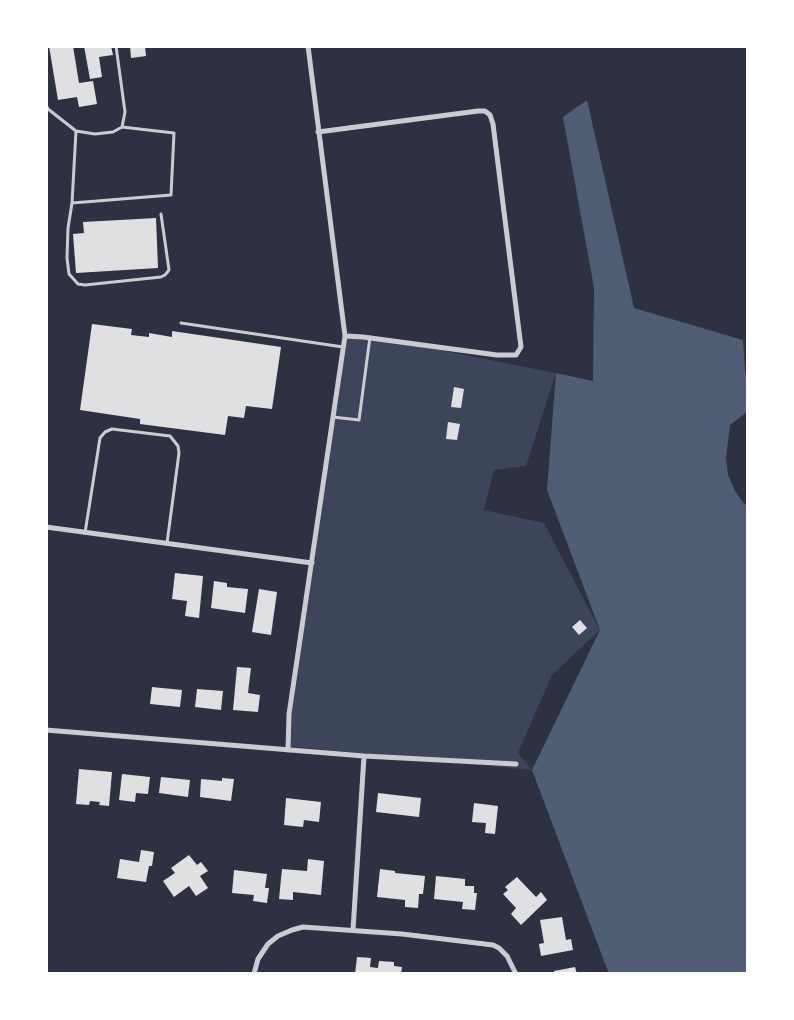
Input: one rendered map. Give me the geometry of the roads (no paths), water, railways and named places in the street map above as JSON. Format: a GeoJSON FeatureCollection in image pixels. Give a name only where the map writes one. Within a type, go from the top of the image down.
{"type":"FeatureCollection","features":[{"type":"Feature","properties":{"kind":"street"},"geometry":{"type":"LineString","coordinates":[[288,750],[289,714],[345,336],[308,46]]}},
{"type":"Feature","properties":{"kind":"street"},"geometry":{"type":"LineString","coordinates":[[318,132],[478,111],[485,111],[490,115],[493,124],[520,341],[518,352],[509,356],[345,336]]}},
{"type":"Feature","properties":{"kind":"street"},"geometry":{"type":"LineString","coordinates":[[46,527],[312,562]]}},
{"type":"Feature","properties":{"kind":"street"},"geometry":{"type":"LineString","coordinates":[[46,730],[364,756],[516,764]]}},
{"type":"Feature","properties":{"kind":"street"},"geometry":{"type":"LineString","coordinates":[[353,930],[364,756]]}},
{"type":"Feature","properties":{"kind":"street"},"geometry":{"type":"LineString","coordinates":[[254,974],[258,959],[264,948],[278,936],[303,928],[353,930],[493,945],[507,956],[516,974]]}},
{"type":"Feature","properties":{"kind":"lane"},"geometry":{"type":"LineString","coordinates":[[116,46],[125,112],[122,127]]}},
{"type":"Feature","properties":{"kind":"lane"},"geometry":{"type":"LineString","coordinates":[[46,105],[48,109],[76,131],[95,134],[113,132],[122,127],[174,133],[172,195],[72,203]]}},
{"type":"Feature","properties":{"kind":"lane"},"geometry":{"type":"LineString","coordinates":[[76,131],[67,258],[69,274],[78,284],[85,285],[165,275],[169,270],[161,214]]}},
{"type":"Feature","properties":{"kind":"lane"},"geometry":{"type":"LineString","coordinates":[[181,323],[344,347]]}},
{"type":"Feature","properties":{"kind":"lane"},"geometry":{"type":"LineString","coordinates":[[333,417],[358,420],[370,338]]}},
{"type":"Feature","properties":{"kind":"lane"},"geometry":{"type":"LineString","coordinates":[[85,532],[100,438],[112,428],[170,436],[178,446],[167,543]]}}]}
